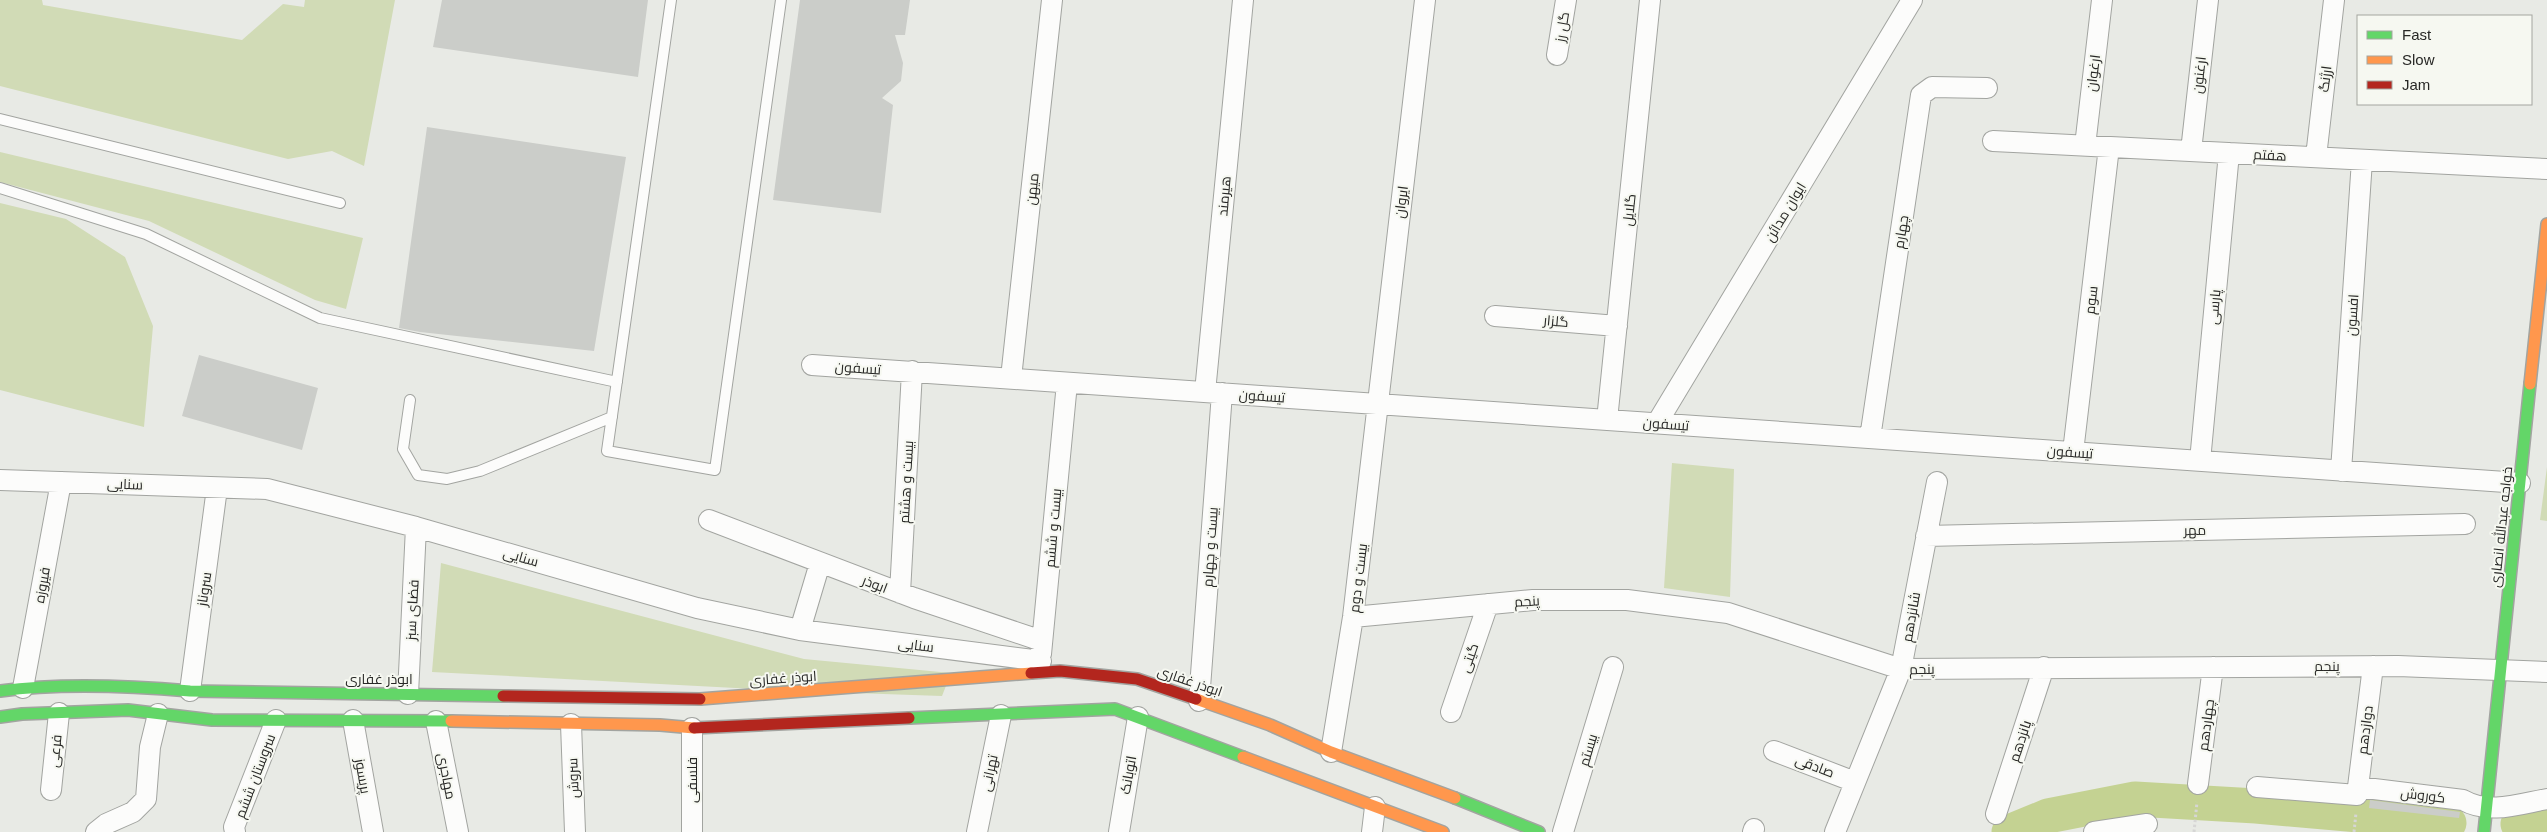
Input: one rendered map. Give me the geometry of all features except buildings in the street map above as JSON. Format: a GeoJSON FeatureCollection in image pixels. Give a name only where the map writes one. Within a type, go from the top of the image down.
{"type":"FeatureCollection","features":[{"type":"Feature","properties":{"kind":"main road","name":"خواجه عبدالله انصاری"},"geometry":{"type":"LineString","coordinates":[[2484,832],[2520,484],[2543,301],[2547,224]]}},
{"type":"Feature","properties":{"kind":"main road","name":"ابوذر غفاری"},"geometry":{"type":"LineString","coordinates":[[0,691],[23,688],[154,688],[190,691],[691,700],[1005,682],[1041,658],[1084,672],[1136,678],[1270,725],[1331,752],[1417,783],[1539,832]]}},
{"type":"Feature","properties":{"kind":"main road"},"geometry":{"type":"LineString","coordinates":[[0,717],[128,710],[212,720],[436,720],[692,728],[1002,710],[1115,709],[1443,832]]}},
{"type":"Feature","properties":{"kind":"street","name":"میهن"},"geometry":{"type":"LineString","coordinates":[[1011,378],[1052,0]]}},
{"type":"Feature","properties":{"kind":"street","name":"هیرمند"},"geometry":{"type":"LineString","coordinates":[[1214,393],[1243,0]]}},
{"type":"Feature","properties":{"kind":"street","name":"ایروان"},"geometry":{"type":"LineString","coordinates":[[1378,404],[1425,0]]}},
{"type":"Feature","properties":{"kind":"street","name":"گل رز"},"geometry":{"type":"LineString","coordinates":[[1557,55],[1566,0]]}},
{"type":"Feature","properties":{"kind":"street","name":"گلایل"},"geometry":{"type":"LineString","coordinates":[[1607,420],[1650,0]]}},
{"type":"Feature","properties":{"kind":"street","name":"ایوان مدائن"},"geometry":{"type":"LineString","coordinates":[[1657,423],[1912,0]]}},
{"type":"Feature","properties":{"kind":"street","name":"ارغوان"},"geometry":{"type":"LineString","coordinates":[[2085,146],[2102,0]]}},
{"type":"Feature","properties":{"kind":"street","name":"ارغنون"},"geometry":{"type":"LineString","coordinates":[[2191,151],[2208,0]]}},
{"type":"Feature","properties":{"kind":"street","name":"ارژنگ"},"geometry":{"type":"LineString","coordinates":[[2316,157],[2334,0]]}},
{"type":"Feature","properties":{"kind":"street","name":"چهارم"},"geometry":{"type":"LineString","coordinates":[[1870,438],[1921,95],[1932,87],[1987,88]]}},
{"type":"Feature","properties":{"kind":"street","name":"هفتم"},"geometry":{"type":"LineString","coordinates":[[1994,141],[2547,169]]}},
{"type":"Feature","properties":{"kind":"street","name":"سوم"},"geometry":{"type":"LineString","coordinates":[[2073,452],[2109,147]]}},
{"type":"Feature","properties":{"kind":"street","name":"پارسی"},"geometry":{"type":"LineString","coordinates":[[2200,461],[2229,153]]}},
{"type":"Feature","properties":{"kind":"street","name":"افسون"},"geometry":{"type":"LineString","coordinates":[[2342,471],[2362,160]]}},
{"type":"Feature","properties":{"kind":"street","name":"گلزار"},"geometry":{"type":"LineString","coordinates":[[1495,316],[1617,326]]}},
{"type":"Feature","properties":{"kind":"street","name":"تیسفون"},"geometry":{"type":"LineString","coordinates":[[812,364],[2520,484]]}},
{"type":"Feature","properties":{"kind":"street","name":"بیست و هشتم"},"geometry":{"type":"LineString","coordinates":[[900,593],[912,372]]}},
{"type":"Feature","properties":{"kind":"street","name":"بیست و ششم"},"geometry":{"type":"LineString","coordinates":[[1041,658],[1067,382]]}},
{"type":"Feature","properties":{"kind":"street","name":"بیست و چهارم"},"geometry":{"type":"LineString","coordinates":[[1199,701],[1214,393]]}},
{"type":"Feature","properties":{"kind":"street","name":"بیست و دوم"},"geometry":{"type":"LineString","coordinates":[[1331,752],[1353,617],[1378,404]]}},
{"type":"Feature","properties":{"kind":"street","name":"سنایی"},"geometry":{"type":"LineString","coordinates":[[0,480],[267,489],[416,527],[698,608],[800,630],[1041,658]]}},
{"type":"Feature","properties":{"kind":"street","name":"فیروزه"},"geometry":{"type":"LineString","coordinates":[[23,688],[61,482]]}},
{"type":"Feature","properties":{"kind":"street","name":"شانزدهم"},"geometry":{"type":"LineString","coordinates":[[1835,832],[1901,669],[1937,482]]}},
{"type":"Feature","properties":{"kind":"street","name":"سروناز"},"geometry":{"type":"LineString","coordinates":[[190,691],[217,488]]}},
{"type":"Feature","properties":{"kind":"street","name":"ابوذر"},"geometry":{"type":"LineString","coordinates":[[709,520],[900,593],[1041,658]]}},
{"type":"Feature","properties":{"kind":"street","name":"مهر"},"geometry":{"type":"LineString","coordinates":[[1926,536],[2465,524]]}},
{"type":"Feature","properties":{"kind":"street","name":"فضای سبز"},"geometry":{"type":"LineString","coordinates":[[408,694],[416,527]]}},
{"type":"Feature","properties":{"kind":"street"},"geometry":{"type":"LineString","coordinates":[[800,630],[820,563]]}},
{"type":"Feature","properties":{"kind":"street","name":"پنجم"},"geometry":{"type":"LineString","coordinates":[[1353,617],[1532,600],[1627,600],[1728,613],[1901,669],[2373,666],[2547,672]]}},
{"type":"Feature","properties":{"kind":"street","name":"گیتی"},"geometry":{"type":"LineString","coordinates":[[1451,712],[1488,604]]}},
{"type":"Feature","properties":{"kind":"street","name":"دوازدهم"},"geometry":{"type":"LineString","coordinates":[[2358,791],[2373,666]]}},
{"type":"Feature","properties":{"kind":"street","name":"بیستم"},"geometry":{"type":"LineString","coordinates":[[1563,832],[1613,667]]}},
{"type":"Feature","properties":{"kind":"street","name":"پانزدهم"},"geometry":{"type":"LineString","coordinates":[[1996,814],[2044,667]]}},
{"type":"Feature","properties":{"kind":"street","name":"چهاردهم"},"geometry":{"type":"LineString","coordinates":[[2198,784],[2214,667]]}},
{"type":"Feature","properties":{"kind":"street","name":"تهرانی"},"geometry":{"type":"LineString","coordinates":[[977,832],[1002,710]]}},
{"type":"Feature","properties":{"kind":"street","name":"فرعی"},"geometry":{"type":"LineString","coordinates":[[51,790],[59,713]]}},
{"type":"Feature","properties":{"kind":"street"},"geometry":{"type":"LineString","coordinates":[[96,832],[106,824],[133,812],[146,799],[150,747],[158,714]]}},
{"type":"Feature","properties":{"kind":"street","name":"اتوبانک"},"geometry":{"type":"LineString","coordinates":[[1119,832],[1138,717]]}},
{"type":"Feature","properties":{"kind":"street","name":"سروستان ششم"},"geometry":{"type":"LineString","coordinates":[[235,832],[234,828],[276,720]]}},
{"type":"Feature","properties":{"kind":"street","name":"پریسوز"},"geometry":{"type":"LineString","coordinates":[[353,720],[373,832]]}},
{"type":"Feature","properties":{"kind":"street","name":"مهاجری"},"geometry":{"type":"LineString","coordinates":[[436,720],[458,832]]}},
{"type":"Feature","properties":{"kind":"street","name":"سروش"},"geometry":{"type":"LineString","coordinates":[[571,724],[574,832]]}},
{"type":"Feature","properties":{"kind":"street","name":"فلسفی"},"geometry":{"type":"LineString","coordinates":[[692,728],[692,832]]}},
{"type":"Feature","properties":{"kind":"street","name":"صادقی"},"geometry":{"type":"LineString","coordinates":[[1774,750],[1855,782]]}},
{"type":"Feature","properties":{"kind":"street","name":"کوروش"},"geometry":{"type":"LineString","coordinates":[[2257,787],[2358,791],[2463,800],[2473,806],[2487,808]]}},
{"type":"Feature","properties":{"kind":"street"},"geometry":{"type":"LineString","coordinates":[[2487,808],[2547,799]]}},
{"type":"Feature","properties":{"kind":"street"},"geometry":{"type":"LineString","coordinates":[[1372,832],[1375,808]]}},
{"type":"Feature","properties":{"kind":"street"},"geometry":{"type":"LineString","coordinates":[[2094,832],[2148,824]]}},
{"type":"Feature","properties":{"kind":"lane"},"geometry":{"type":"LineString","coordinates":[[671,0],[607,451],[715,470],[781,0]]}},
{"type":"Feature","properties":{"kind":"lane"},"geometry":{"type":"LineString","coordinates":[[0,119],[340,203]]}},
{"type":"Feature","properties":{"kind":"lane"},"geometry":{"type":"LineString","coordinates":[[0,188],[146,234],[320,318],[617,382]]}},
{"type":"Feature","properties":{"kind":"lane"},"geometry":{"type":"LineString","coordinates":[[410,400],[403,449],[418,475],[432,478],[447,479],[480,471],[612,417]]}},
{"type":"Feature","properties":{"kind":"path"},"geometry":{"type":"LineString","coordinates":[[2194,832],[2198,784]]}},
{"type":"Feature","properties":{"kind":"green space"},"geometry":{"type":"Polygon","coordinates":[[[0,0],[42,0],[43,5],[242,40],[283,4],[304,7],[305,0],[395,0],[364,166],[332,151],[288,159],[0,86],[0,0]]]}},
{"type":"Feature","properties":{"kind":"green space"},"geometry":{"type":"Polygon","coordinates":[[[0,152],[363,238],[346,309],[315,300],[149,221],[0,182],[0,152]]]}},
{"type":"Feature","properties":{"kind":"green space"},"geometry":{"type":"Polygon","coordinates":[[[0,203],[66,219],[125,257],[153,326],[144,427],[0,390],[0,203]]]}},
{"type":"Feature","properties":{"kind":"green space"},"geometry":{"type":"Polygon","coordinates":[[[1672,463],[1734,469],[1730,597],[1664,588],[1672,463]]]}},
{"type":"Feature","properties":{"kind":"green space"},"geometry":{"type":"Polygon","coordinates":[[[2547,467],[2547,521],[2540,520],[2547,467]]]}},
{"type":"Feature","properties":{"kind":"green space"},"geometry":{"type":"Polygon","coordinates":[[[441,563],[804,659],[951,673],[942,696],[795,691],[432,672],[441,563]]]}},
{"type":"Feature","properties":{"kind":"waterway"},"geometry":{"type":"LineString","coordinates":[[2009,832],[2048,816],[2135,799],[2256,806],[2449,823]]}},
{"type":"Feature","properties":{"kind":"waterway"},"geometry":{"type":"LineString","coordinates":[[2518,824],[2547,820]]}},
{"type":"Feature","properties":{"kind":"traffic: fast"},"geometry":{"type":"LineString","coordinates":[[2484,832],[2530,384]]}},
{"type":"Feature","properties":{"kind":"traffic: fast"},"geometry":{"type":"LineString","coordinates":[[0,691],[22,688],[95,686],[190,691],[503,696]]}},
{"type":"Feature","properties":{"kind":"traffic: fast"},"geometry":{"type":"LineString","coordinates":[[909,718],[1115,709],[1243,757]]}},
{"type":"Feature","properties":{"kind":"traffic: fast"},"geometry":{"type":"LineString","coordinates":[[0,717],[22,714],[128,710],[212,720],[451,721]]}},
{"type":"Feature","properties":{"kind":"traffic: fast"},"geometry":{"type":"LineString","coordinates":[[1455,798],[1539,832]]}},
{"type":"Feature","properties":{"kind":"traffic: slow"},"geometry":{"type":"LineString","coordinates":[[2530,384],[2547,224]]}},
{"type":"Feature","properties":{"kind":"traffic: slow"},"geometry":{"type":"LineString","coordinates":[[700,699],[1031,673]]}},
{"type":"Feature","properties":{"kind":"traffic: slow"},"geometry":{"type":"LineString","coordinates":[[1196,699],[1270,725],[1331,752],[1455,798]]}},
{"type":"Feature","properties":{"kind":"traffic: slow"},"geometry":{"type":"LineString","coordinates":[[451,721],[660,725],[694,728]]}},
{"type":"Feature","properties":{"kind":"traffic: slow"},"geometry":{"type":"LineString","coordinates":[[1243,757],[1443,832]]}},
{"type":"Feature","properties":{"kind":"traffic: jam"},"geometry":{"type":"LineString","coordinates":[[1031,673],[1060,671],[1137,679],[1196,699]]}},
{"type":"Feature","properties":{"kind":"traffic: jam"},"geometry":{"type":"LineString","coordinates":[[503,696],[700,699]]}},
{"type":"Feature","properties":{"kind":"traffic: jam"},"geometry":{"type":"LineString","coordinates":[[694,728],[909,718]]}}]}
